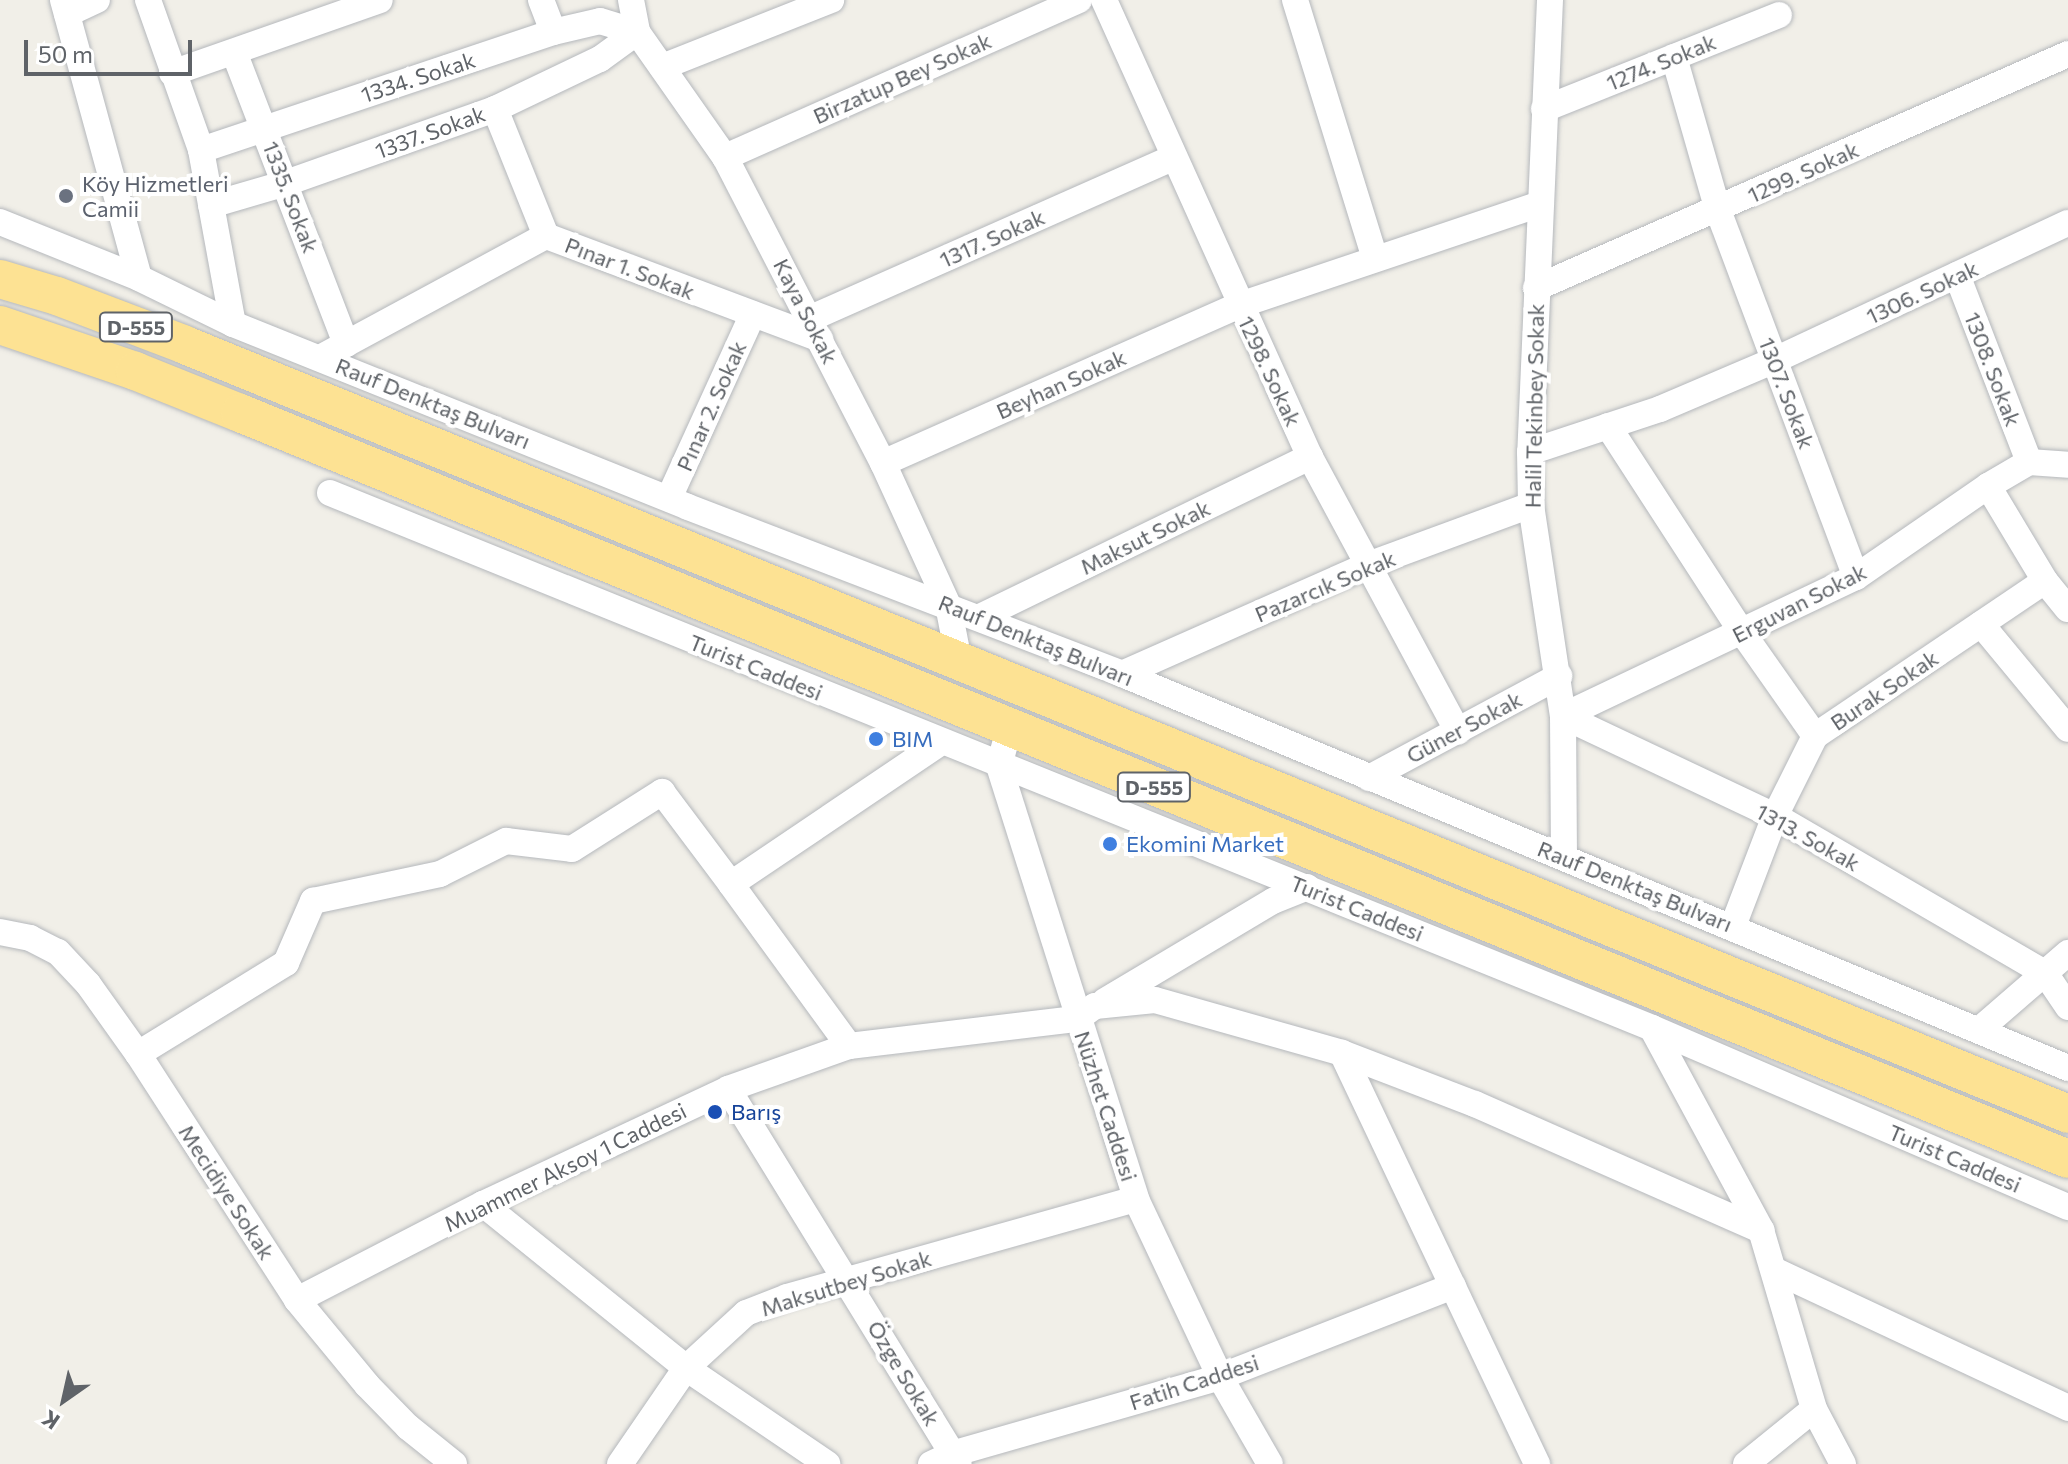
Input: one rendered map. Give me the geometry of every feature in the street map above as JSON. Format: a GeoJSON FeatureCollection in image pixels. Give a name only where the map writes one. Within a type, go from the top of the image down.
{"type":"FeatureCollection","features":[{"type":"Feature","properties":{"kind":"highway","name":"Rauf Denktaş Bulvarı"},"geometry":{"type":"LineString","coordinates":[[0,279],[57,296],[270,382],[2068,1114]]}},
{"type":"Feature","properties":{"kind":"highway","name":"D-555"},"geometry":{"type":"LineString","coordinates":[[0,325],[135,371],[2068,1159]]}},
{"type":"Feature","properties":{"kind":"street"},"geometry":{"type":"LineString","coordinates":[[97,0],[65,7],[139,278]]}},
{"type":"Feature","properties":{"kind":"street"},"geometry":{"type":"LineString","coordinates":[[148,0],[201,150],[233,324]]}},
{"type":"Feature","properties":{"kind":"street"},"geometry":{"type":"LineString","coordinates":[[172,73],[380,0]]}},
{"type":"Feature","properties":{"kind":"street"},"geometry":{"type":"LineString","coordinates":[[541,0],[553,32]]}},
{"type":"Feature","properties":{"kind":"street"},"geometry":{"type":"LineString","coordinates":[[631,0],[637,32]]}},
{"type":"Feature","properties":{"kind":"street"},"geometry":{"type":"LineString","coordinates":[[662,67],[831,0]]}},
{"type":"Feature","properties":{"kind":"street","name":"Birzatup Bey Sokak"},"geometry":{"type":"LineString","coordinates":[[725,157],[1079,0]]}},
{"type":"Feature","properties":{"kind":"street","name":"1298. Sokak"},"geometry":{"type":"LineString","coordinates":[[1104,0],[1310,457],[1458,732]]}},
{"type":"Feature","properties":{"kind":"street"},"geometry":{"type":"LineString","coordinates":[[1295,0],[1375,259]]}},
{"type":"Feature","properties":{"kind":"street","name":"Halil Tekinbey Sokak"},"geometry":{"type":"LineString","coordinates":[[1550,0],[1530,452],[1531,505],[1563,716],[1564,857]]}},
{"type":"Feature","properties":{"kind":"street","name":"1274. Sokak"},"geometry":{"type":"LineString","coordinates":[[1544,109],[1779,15]]}},
{"type":"Feature","properties":{"kind":"street","name":"1334. Sokak"},"geometry":{"type":"LineString","coordinates":[[201,150],[553,32],[600,21],[637,32]]}},
{"type":"Feature","properties":{"kind":"street","name":"Kaya Sokak"},"geometry":{"type":"LineString","coordinates":[[637,32],[725,157],[815,329],[883,463],[948,605],[959,661]]}},
{"type":"Feature","properties":{"kind":"street","name":"1337. Sokak"},"geometry":{"type":"LineString","coordinates":[[211,205],[286,183],[495,109],[600,59],[637,32]]}},
{"type":"Feature","properties":{"kind":"street","name":"1335. Sokak"},"geometry":{"type":"LineString","coordinates":[[234,52],[346,344]]}},
{"type":"Feature","properties":{"kind":"street","name":"1299. Sokak"},"geometry":{"type":"LineString","coordinates":[[1536,288],[2068,54]]}},
{"type":"Feature","properties":{"kind":"street","name":"1307. Sokak"},"geometry":{"type":"LineString","coordinates":[[1674,57],[1718,210],[1856,577]]}},
{"type":"Feature","properties":{"kind":"street"},"geometry":{"type":"LineString","coordinates":[[495,109],[546,236]]}},
{"type":"Feature","properties":{"kind":"street","name":"1317. Sokak"},"geometry":{"type":"LineString","coordinates":[[815,329],[1174,157]]}},
{"type":"Feature","properties":{"kind":"street","name":"Beyhan Sokak"},"geometry":{"type":"LineString","coordinates":[[883,463],[1240,305],[1540,204]]}},
{"type":"Feature","properties":{"kind":"street","name":"Rauf Denktaş Bulvarı"},"geometry":{"type":"LineString","coordinates":[[0,222],[139,278],[233,324],[1122,674],[2068,1068]]}},
{"type":"Feature","properties":{"kind":"street","name":"1306. Sokak"},"geometry":{"type":"LineString","coordinates":[[1775,360],[2068,223]]}},
{"type":"Feature","properties":{"kind":"street","name":"Pınar 1. Sokak"},"geometry":{"type":"LineString","coordinates":[[270,382],[546,236],[753,314],[815,329]]}},
{"type":"Feature","properties":{"kind":"street","name":"1308. Sokak"},"geometry":{"type":"LineString","coordinates":[[1957,275],[2029,462]]}},
{"type":"Feature","properties":{"kind":"street","name":"Pınar 2. Sokak"},"geometry":{"type":"LineString","coordinates":[[669,498],[753,314]]}},
{"type":"Feature","properties":{"kind":"street"},"geometry":{"type":"LineString","coordinates":[[1530,452],[1660,409],[1775,360]]}},
{"type":"Feature","properties":{"kind":"street"},"geometry":{"type":"LineString","coordinates":[[1608,426],[1742,632],[1815,736]]}},
{"type":"Feature","properties":{"kind":"street","name":"Maksut Sokak"},"geometry":{"type":"LineString","coordinates":[[980,617],[1310,457]]}},
{"type":"Feature","properties":{"kind":"street"},"geometry":{"type":"LineString","coordinates":[[2029,462],[2068,465]]}},
{"type":"Feature","properties":{"kind":"street","name":"Erguvan Sokak"},"geometry":{"type":"LineString","coordinates":[[1563,716],[1856,577],[1988,486],[2029,462]]}},
{"type":"Feature","properties":{"kind":"street"},"geometry":{"type":"LineString","coordinates":[[1988,486],[2045,581],[2068,609]]}},
{"type":"Feature","properties":{"kind":"street","name":"Turist Caddesi"},"geometry":{"type":"LineString","coordinates":[[330,493],[940,743],[1307,887],[1652,1028],[2068,1207]]}},
{"type":"Feature","properties":{"kind":"street","name":"Pazarcık Sokak"},"geometry":{"type":"LineString","coordinates":[[1122,674],[1368,565],[1531,505]]}},
{"type":"Feature","properties":{"kind":"street"},"geometry":{"type":"LineString","coordinates":[[517,570],[531,533]]}},
{"type":"Feature","properties":{"kind":"street","name":"Burak Sokak"},"geometry":{"type":"LineString","coordinates":[[1733,926],[1775,816],[1815,736],[2045,581]]}},
{"type":"Feature","properties":{"kind":"street"},"geometry":{"type":"LineString","coordinates":[[1981,624],[2068,729]]}},
{"type":"Feature","properties":{"kind":"street","name":"Güner Sokak"},"geometry":{"type":"LineString","coordinates":[[1369,778],[1559,676]]}},
{"type":"Feature","properties":{"kind":"street","name":"1313. Sokak"},"geometry":{"type":"LineString","coordinates":[[1563,716],[1775,816],[2045,973]]}},
{"type":"Feature","properties":{"kind":"street"},"geometry":{"type":"LineString","coordinates":[[999,766],[1009,729]]}},
{"type":"Feature","properties":{"kind":"street"},"geometry":{"type":"LineString","coordinates":[[731,884],[940,743]]}},
{"type":"Feature","properties":{"kind":"street","name":"Nüzhet Caddesi"},"geometry":{"type":"LineString","coordinates":[[999,766],[1086,1013],[1136,1199],[1220,1377],[1270,1464]]}},
{"type":"Feature","properties":{"kind":"street"},"geometry":{"type":"LineString","coordinates":[[138,1054],[286,963],[313,901],[440,874],[506,841],[572,849],[662,792],[849,1046]]}},
{"type":"Feature","properties":{"kind":"street"},"geometry":{"type":"LineString","coordinates":[[1086,1013],[1273,901],[1307,887]]}},
{"type":"Feature","properties":{"kind":"street","name":"Mecidiye Sokak"},"geometry":{"type":"LineString","coordinates":[[0,932],[30,938],[58,952],[88,984],[138,1054],[297,1300],[367,1385],[408,1427],[454,1464]]}},
{"type":"Feature","properties":{"kind":"street"},"geometry":{"type":"LineString","coordinates":[[1979,1030],[2068,953]]}},
{"type":"Feature","properties":{"kind":"street"},"geometry":{"type":"LineString","coordinates":[[2045,973],[2068,1007]]}},
{"type":"Feature","properties":{"kind":"street","name":"Muammer Aksoy 1 Caddesi"},"geometry":{"type":"LineString","coordinates":[[297,1300],[483,1204],[728,1089],[849,1046],[1086,1013],[1155,1000],[1342,1053],[1475,1104],[1761,1230]]}},
{"type":"Feature","properties":{"kind":"street"},"geometry":{"type":"LineString","coordinates":[[1652,1028],[1761,1230],[1776,1271],[1814,1409],[1843,1464]]}},
{"type":"Feature","properties":{"kind":"street"},"geometry":{"type":"LineString","coordinates":[[1342,1053],[1537,1464]]}},
{"type":"Feature","properties":{"kind":"street","name":"Özge Sokak"},"geometry":{"type":"LineString","coordinates":[[728,1089],[848,1280],[947,1461]]}},
{"type":"Feature","properties":{"kind":"street","name":"Maksutbey Sokak"},"geometry":{"type":"LineString","coordinates":[[620,1464],[686,1368],[746,1313],[787,1297],[1136,1199]]}},
{"type":"Feature","properties":{"kind":"street"},"geometry":{"type":"LineString","coordinates":[[483,1204],[686,1368],[827,1464]]}},
{"type":"Feature","properties":{"kind":"street"},"geometry":{"type":"LineString","coordinates":[[1776,1271],[2068,1408]]}},
{"type":"Feature","properties":{"kind":"street","name":"Fatih Caddesi"},"geometry":{"type":"LineString","coordinates":[[947,1461],[1220,1377],[1453,1286]]}},
{"type":"Feature","properties":{"kind":"street"},"geometry":{"type":"LineString","coordinates":[[1746,1464],[1814,1409]]}},
{"type":"Feature","properties":{"kind":"place","name":"Köy Hizmetleri Camii"},"geometry":{"type":"Point","coordinates":[66,196]}},
{"type":"Feature","properties":{"kind":"place","name":"BIM"},"geometry":{"type":"Point","coordinates":[876,739]}},
{"type":"Feature","properties":{"kind":"place","name":"Ekomini Market"},"geometry":{"type":"Point","coordinates":[1110,844]}},
{"type":"Feature","properties":{"kind":"place","name":"Barış"},"geometry":{"type":"Point","coordinates":[715,1112]}}]}
